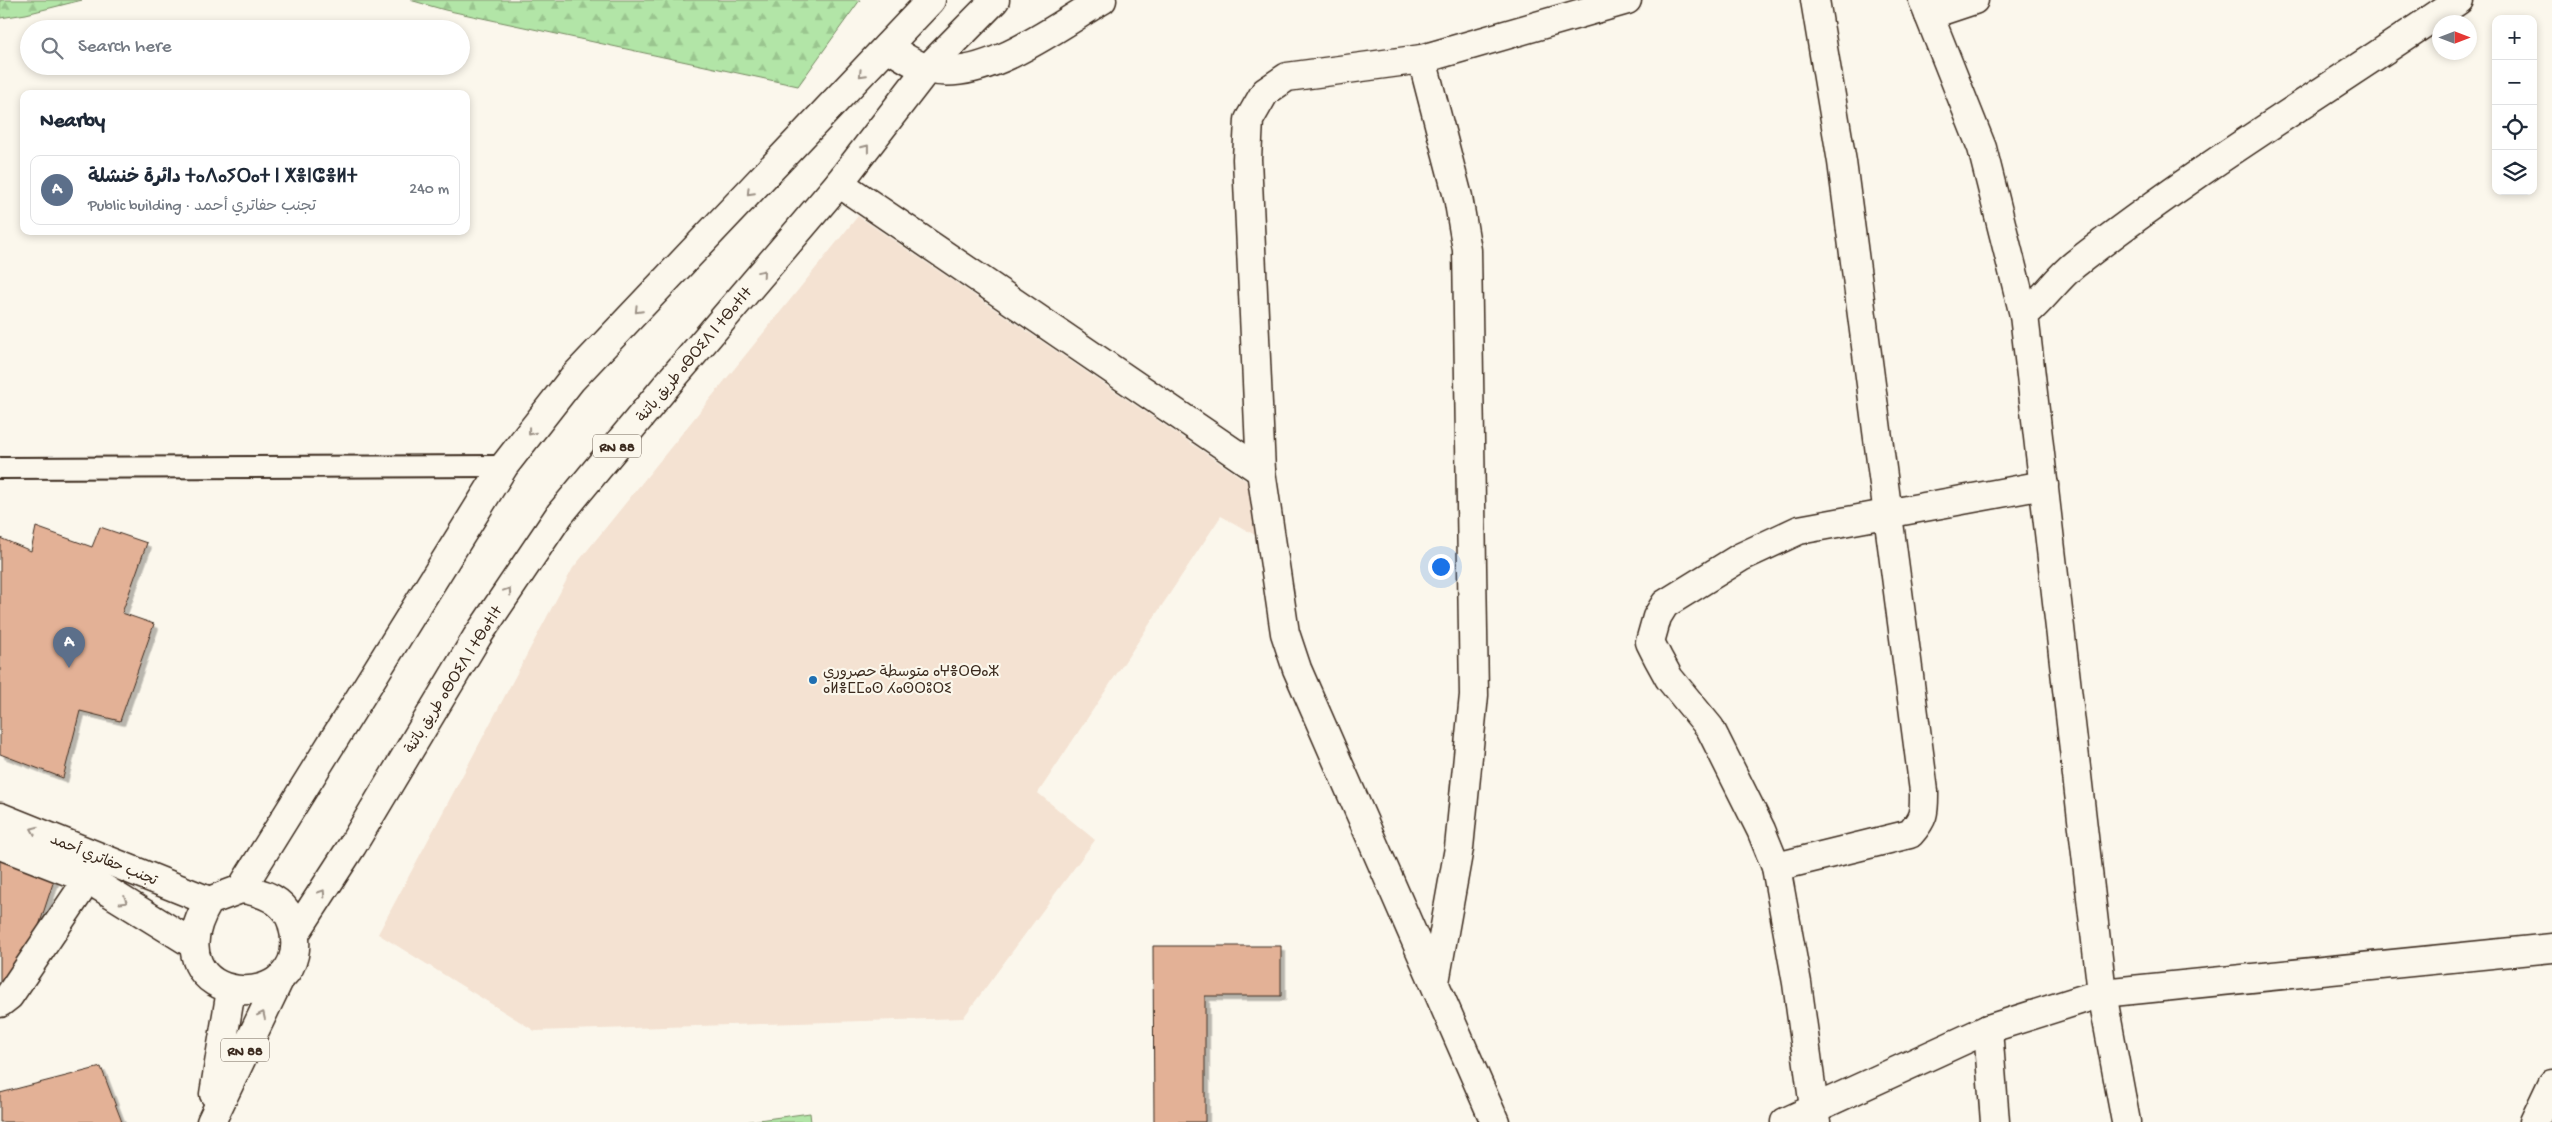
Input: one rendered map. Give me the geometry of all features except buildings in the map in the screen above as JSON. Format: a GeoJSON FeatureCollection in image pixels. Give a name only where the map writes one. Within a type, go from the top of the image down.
{"type":"FeatureCollection","features":[{"type":"Feature","properties":{"kind":"street"},"geometry":{"type":"LineString","coordinates":[[241,889],[504,466],[572,379],[931,0]]}},
{"type":"Feature","properties":{"kind":"street","name":"طريق باتنة ⴰⴱⵔⵉⴷ ⵏ ⵜⴱⴰⵜⵏⵜ"},"geometry":{"type":"LineString","coordinates":[[295,934],[352,846],[477,637],[560,514],[838,183],[927,69],[995,0]]}},
{"type":"Feature","properties":{"kind":"street"},"geometry":{"type":"LineString","coordinates":[[887,47],[927,69],[948,72],[967,70],[993,62],[1102,0]]}},
{"type":"Feature","properties":{"kind":"street"},"geometry":{"type":"LineString","coordinates":[[1495,1122],[1297,669],[1285,633],[1261,471],[1247,159],[1250,120],[1265,92],[1287,77],[1422,59],[1627,0]]}},
{"type":"Feature","properties":{"kind":"street"},"geometry":{"type":"LineString","coordinates":[[1776,867],[1910,834],[1921,821],[1924,812],[1924,791],[1842,162],[1815,0]]}},
{"type":"Feature","properties":{"kind":"street"},"geometry":{"type":"LineString","coordinates":[[1974,0],[1926,7],[1982,148],[2024,315],[2072,747],[2102,993],[2126,1122]]}},
{"type":"Feature","properties":{"kind":"street"},"geometry":{"type":"LineString","coordinates":[[2024,315],[2046,296],[2072,266],[2160,201],[2459,0]]}},
{"type":"Feature","properties":{"kind":"street"},"geometry":{"type":"LineString","coordinates":[[1422,59],[1448,156],[1467,250],[1474,665],[1474,695],[1459,848],[1435,982]]}},
{"type":"Feature","properties":{"kind":"street"},"geometry":{"type":"LineString","coordinates":[[838,183],[1261,471]]}},
{"type":"Feature","properties":{"kind":"street"},"geometry":{"type":"LineString","coordinates":[[1816,1114],[1797,984],[1776,867],[1761,830],[1710,728],[1669,678],[1650,642],[1657,617],[1665,604],[1740,557],[1799,530],[2044,486]]}},
{"type":"Feature","properties":{"kind":"street","name":"تجنب حفاتري أحمد"},"geometry":{"type":"LineString","coordinates":[[0,817],[208,901]]}},
{"type":"Feature","properties":{"kind":"street","name":"تجنب حفاتري أحمد"},"geometry":{"type":"LineString","coordinates":[[0,845],[88,879],[193,944]]}},
{"type":"Feature","properties":{"kind":"street"},"geometry":{"type":"LineString","coordinates":[[0,1003],[9,996],[88,879]]}},
{"type":"Feature","properties":{"kind":"street"},"geometry":{"type":"LineString","coordinates":[[241,889],[256,891],[270,897],[282,906],[291,919],[295,934],[295,949],[290,963],[280,978],[265,988],[248,992],[231,990],[217,984],[205,974],[198,961],[193,944],[194,932],[208,901],[241,889]]}},
{"type":"Feature","properties":{"kind":"street"},"geometry":{"type":"LineString","coordinates":[[1785,1122],[1816,1114],[1988,1029],[2102,993],[2552,948]]}},
{"type":"Feature","properties":{"kind":"street","name":"RN 88"},"geometry":{"type":"LineString","coordinates":[[210,1122],[280,978]]}},
{"type":"Feature","properties":{"kind":"street","name":"RN 88"},"geometry":{"type":"LineString","coordinates":[[210,1122],[231,990]]}},
{"type":"Feature","properties":{"kind":"street"},"geometry":{"type":"LineString","coordinates":[[1988,1029],[1995,1122]]}},
{"type":"Feature","properties":{"kind":"street"},"geometry":{"type":"LineString","coordinates":[[2534,1122],[2552,1084]]}},
{"type":"Feature","properties":{"kind":"lane"},"geometry":{"type":"LineString","coordinates":[[0,468],[504,466]]}},
{"type":"Feature","properties":{"kind":"shaded area","name":"متوسطة حصروري ⴰⵖⴻⵔⴱⴰⵣ ⴰⵍⴻⵎⵎⴰⵙ ⵃⴰⵙⵔⵓⵔⵉ"},"geometry":{"type":"Polygon","coordinates":[[[858,216],[1252,485],[1255,535],[1221,516],[1038,793],[1095,840],[963,1018],[535,1031],[378,934],[573,568],[858,216]]]}},
{"type":"Feature","properties":{"kind":"green space"},"geometry":{"type":"Polygon","coordinates":[[[0,0],[82,0],[26,14],[0,18],[0,0]]]}},
{"type":"Feature","properties":{"kind":"green space"},"geometry":{"type":"Polygon","coordinates":[[[410,0],[860,0],[798,86],[445,10],[410,0]]]}},
{"type":"Feature","properties":{"kind":"green space"},"geometry":{"type":"Polygon","coordinates":[[[810,1113],[811,1122],[744,1122],[810,1113]]]}},
{"type":"Feature","properties":{"kind":"place","name":"دائرة خنشلة ⵜⴰⴷⴰⵢⵔⴰⵜ ⵏ ⵅⴻⵏⵛⴻⵍⵜ"},"geometry":{"type":"Point","coordinates":[69,668]}},
{"type":"Feature","properties":{"kind":"place","name":"متوسطة حصروري ⴰⵖⴻⵔⴱⴰⵣ ⴰⵍⴻⵎⵎⴰⵙ ⵃⴰⵙⵔⵓⵔⵉ"},"geometry":{"type":"Point","coordinates":[813,680]}}]}
